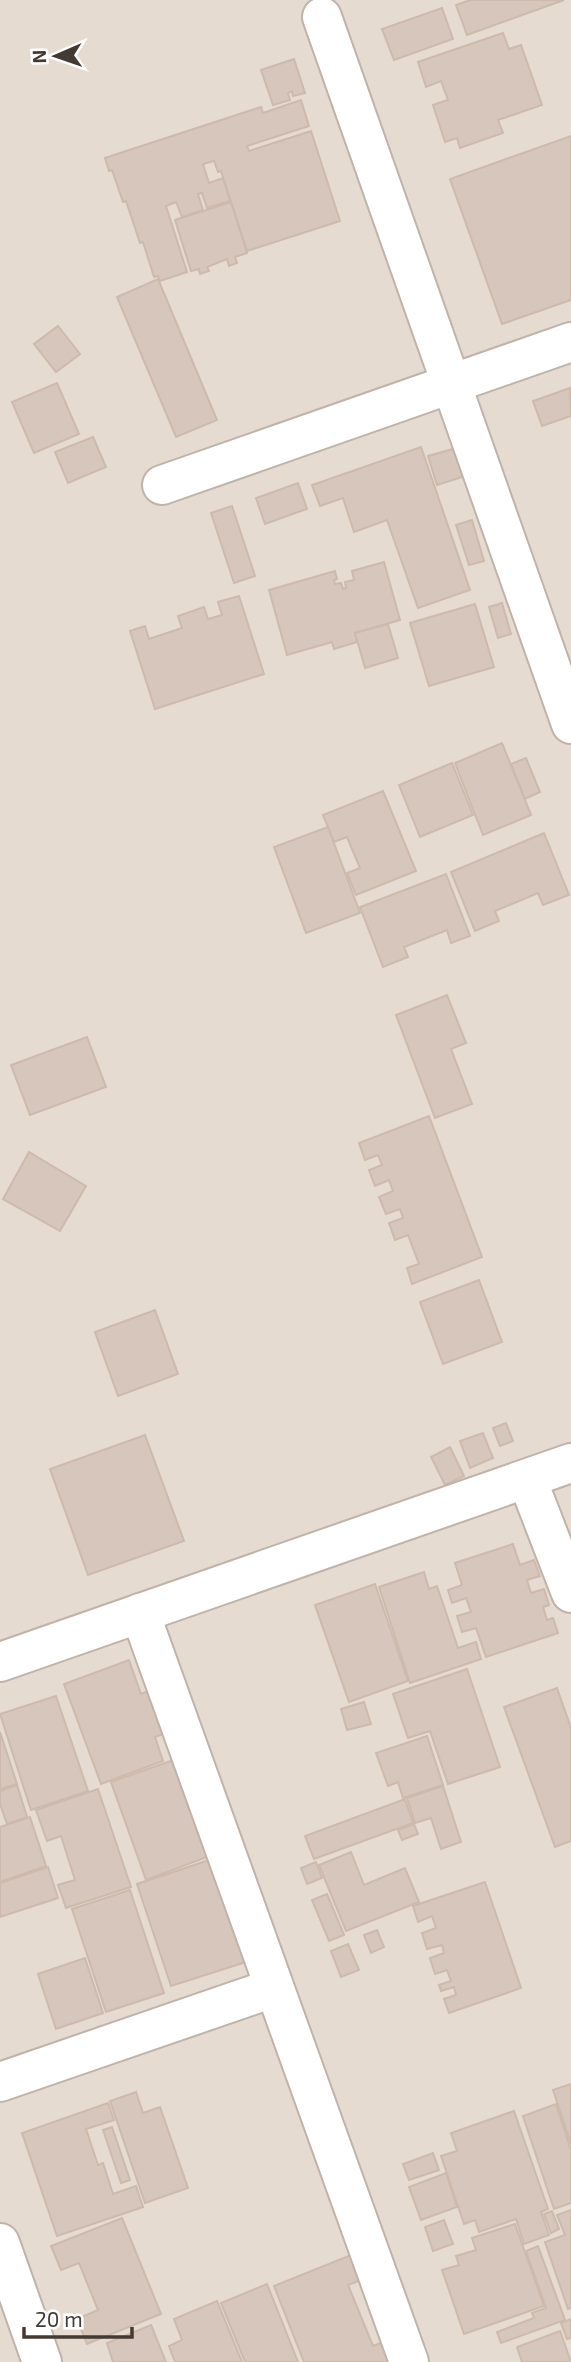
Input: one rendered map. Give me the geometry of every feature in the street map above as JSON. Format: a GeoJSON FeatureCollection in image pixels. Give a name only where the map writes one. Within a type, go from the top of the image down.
{"type":"FeatureCollection","features":[{"type":"Feature","properties":{"kind":"street"},"geometry":{"type":"LineString","coordinates":[[322,17],[571,723]]}},
{"type":"Feature","properties":{"kind":"street"},"geometry":{"type":"LineString","coordinates":[[162,485],[571,342]]}},
{"type":"Feature","properties":{"kind":"street"},"geometry":{"type":"LineString","coordinates":[[0,1662],[571,1463]]}},
{"type":"Feature","properties":{"kind":"street"},"geometry":{"type":"LineString","coordinates":[[527,1479],[571,1594]]}},
{"type":"Feature","properties":{"kind":"street"},"geometry":{"type":"LineString","coordinates":[[140,1613],[409,2362]]}},
{"type":"Feature","properties":{"kind":"street"},"geometry":{"type":"LineString","coordinates":[[0,2082],[273,1987]]}},
{"type":"Feature","properties":{"kind":"street"},"geometry":{"type":"LineString","coordinates":[[0,2243],[42,2362]]}},
{"type":"Feature","properties":{"kind":"shaded area"},"geometry":{"type":"Polygon","coordinates":[[[0,0],[571,0],[571,2362],[0,2362],[0,0]]]}},
{"type":"Feature","properties":{"kind":"building"},"geometry":{"type":"Polygon","coordinates":[[[470,0],[564,0],[467,35],[456,5],[470,0]]]}},
{"type":"Feature","properties":{"kind":"building"},"geometry":{"type":"Polygon","coordinates":[[[442,8],[453,39],[394,60],[382,29],[442,8]]]}},
{"type":"Feature","properties":{"kind":"building"},"geometry":{"type":"Polygon","coordinates":[[[503,33],[509,49],[521,45],[542,105],[498,120],[503,133],[460,148],[457,138],[445,142],[433,105],[448,100],[441,81],[426,87],[418,62],[503,33]]]}},
{"type":"Feature","properties":{"kind":"building"},"geometry":{"type":"Polygon","coordinates":[[[294,59],[305,93],[293,96],[292,91],[288,93],[290,100],[273,105],[261,70],[294,59]]]}},
{"type":"Feature","properties":{"kind":"building"},"geometry":{"type":"Polygon","coordinates":[[[301,100],[309,126],[247,146],[249,151],[311,131],[340,221],[247,251],[221,171],[218,172],[214,161],[203,164],[209,183],[223,178],[230,201],[207,208],[202,193],[198,194],[203,210],[182,217],[176,202],[166,206],[187,272],[160,281],[158,276],[154,277],[143,242],[140,243],[126,201],[123,202],[105,158],[261,107],[263,113],[301,100]]]}},
{"type":"Feature","properties":{"kind":"building"},"geometry":{"type":"Polygon","coordinates":[[[571,136],[571,300],[502,324],[450,179],[571,136]]]}},
{"type":"Feature","properties":{"kind":"building"},"geometry":{"type":"Polygon","coordinates":[[[231,202],[247,253],[235,257],[237,263],[229,266],[227,259],[207,267],[209,271],[200,274],[199,269],[191,271],[175,220],[231,202]]]}},
{"type":"Feature","properties":{"kind":"building"},"geometry":{"type":"Polygon","coordinates":[[[158,279],[217,420],[176,437],[117,297],[158,279]]]}},
{"type":"Feature","properties":{"kind":"building"},"geometry":{"type":"Polygon","coordinates":[[[58,326],[80,354],[56,372],[34,344],[58,326]]]}},
{"type":"Feature","properties":{"kind":"building"},"geometry":{"type":"Polygon","coordinates":[[[57,383],[79,434],[34,453],[12,402],[57,383]]]}},
{"type":"Feature","properties":{"kind":"building"},"geometry":{"type":"Polygon","coordinates":[[[570,388],[571,416],[542,426],[533,401],[570,388]]]}},
{"type":"Feature","properties":{"kind":"building"},"geometry":{"type":"Polygon","coordinates":[[[93,437],[106,467],[68,483],[55,452],[93,437]]]}},
{"type":"Feature","properties":{"kind":"building"},"geometry":{"type":"Polygon","coordinates":[[[421,447],[470,590],[418,608],[387,520],[354,532],[343,498],[320,506],[312,485],[421,447]]]}},
{"type":"Feature","properties":{"kind":"building"},"geometry":{"type":"Polygon","coordinates":[[[460,447],[468,475],[437,485],[428,456],[460,447]]]}},
{"type":"Feature","properties":{"kind":"building"},"geometry":{"type":"Polygon","coordinates":[[[298,483],[307,509],[265,524],[256,498],[298,483]]]}},
{"type":"Feature","properties":{"kind":"building"},"geometry":{"type":"Polygon","coordinates":[[[232,506],[255,576],[234,583],[211,513],[232,506]]]}},
{"type":"Feature","properties":{"kind":"building"},"geometry":{"type":"Polygon","coordinates":[[[472,520],[484,561],[469,565],[456,525],[472,520]]]}},
{"type":"Feature","properties":{"kind":"building"},"geometry":{"type":"Polygon","coordinates":[[[384,562],[400,620],[355,633],[357,642],[334,649],[332,642],[287,655],[269,590],[335,571],[335,584],[341,583],[343,589],[346,588],[345,582],[354,580],[352,571],[384,562]]]}},
{"type":"Feature","properties":{"kind":"building"},"geometry":{"type":"Polygon","coordinates":[[[239,596],[264,674],[155,709],[130,631],[145,626],[149,639],[182,628],[178,616],[204,607],[208,619],[222,615],[218,602],[239,596]]]}},
{"type":"Feature","properties":{"kind":"building"},"geometry":{"type":"Polygon","coordinates":[[[502,603],[511,634],[498,638],[489,607],[502,603]]]}},
{"type":"Feature","properties":{"kind":"building"},"geometry":{"type":"Polygon","coordinates":[[[475,604],[494,667],[429,686],[410,623],[475,604]]]}},
{"type":"Feature","properties":{"kind":"building"},"geometry":{"type":"Polygon","coordinates":[[[388,624],[398,658],[365,668],[355,633],[388,624]]]}},
{"type":"Feature","properties":{"kind":"building"},"geometry":{"type":"Polygon","coordinates":[[[502,743],[531,815],[483,835],[455,763],[502,743]]]}},
{"type":"Feature","properties":{"kind":"building"},"geometry":{"type":"Polygon","coordinates":[[[526,758],[540,792],[525,799],[511,764],[526,758]]]}},
{"type":"Feature","properties":{"kind":"building"},"geometry":{"type":"Polygon","coordinates":[[[452,763],[473,815],[420,837],[399,785],[452,763]]]}},
{"type":"Feature","properties":{"kind":"building"},"geometry":{"type":"Polygon","coordinates":[[[383,791],[416,871],[356,895],[347,873],[360,868],[347,837],[334,842],[323,815],[383,791]]]}},
{"type":"Feature","properties":{"kind":"building"},"geometry":{"type":"Polygon","coordinates":[[[328,827],[360,913],[306,933],[274,847],[328,827]]]}},
{"type":"Feature","properties":{"kind":"building"},"geometry":{"type":"Polygon","coordinates":[[[544,833],[569,895],[543,905],[538,893],[495,911],[499,921],[475,931],[451,872],[544,833]]]}},
{"type":"Feature","properties":{"kind":"building"},"geometry":{"type":"Polygon","coordinates":[[[446,874],[470,936],[451,943],[447,930],[404,947],[408,957],[383,967],[360,907],[446,874]]]}},
{"type":"Feature","properties":{"kind":"building"},"geometry":{"type":"Polygon","coordinates":[[[447,995],[466,1043],[451,1049],[472,1104],[435,1118],[396,1015],[447,995]]]}},
{"type":"Feature","properties":{"kind":"building"},"geometry":{"type":"Polygon","coordinates":[[[87,1037],[106,1087],[30,1115],[11,1065],[87,1037]]]}},
{"type":"Feature","properties":{"kind":"building"},"geometry":{"type":"Polygon","coordinates":[[[429,1116],[482,1257],[412,1284],[407,1268],[419,1264],[408,1235],[395,1240],[389,1223],[403,1218],[400,1209],[386,1214],[379,1197],[393,1191],[389,1180],[375,1186],[369,1170],[382,1165],[378,1155],[365,1160],[359,1143],[429,1116]]]}},
{"type":"Feature","properties":{"kind":"building"},"geometry":{"type":"Polygon","coordinates":[[[29,1152],[86,1186],[60,1231],[3,1199],[29,1152]]]}},
{"type":"Feature","properties":{"kind":"building"},"geometry":{"type":"Polygon","coordinates":[[[479,1280],[502,1342],[443,1364],[420,1302],[479,1280]]]}},
{"type":"Feature","properties":{"kind":"building"},"geometry":{"type":"Polygon","coordinates":[[[155,1310],[178,1374],[118,1396],[95,1332],[155,1310]]]}},
{"type":"Feature","properties":{"kind":"building"},"geometry":{"type":"Polygon","coordinates":[[[506,1423],[513,1441],[500,1446],[493,1428],[506,1423]]]}},
{"type":"Feature","properties":{"kind":"building"},"geometry":{"type":"Polygon","coordinates":[[[483,1433],[493,1458],[470,1468],[460,1441],[483,1433]]]}},
{"type":"Feature","properties":{"kind":"building"},"geometry":{"type":"Polygon","coordinates":[[[145,1435],[184,1541],[88,1575],[50,1469],[145,1435]]]}},
{"type":"Feature","properties":{"kind":"building"},"geometry":{"type":"Polygon","coordinates":[[[450,1447],[464,1476],[445,1485],[431,1457],[450,1447]]]}},
{"type":"Feature","properties":{"kind":"building"},"geometry":{"type":"Polygon","coordinates":[[[513,1544],[520,1565],[534,1560],[540,1576],[527,1580],[531,1593],[544,1589],[549,1605],[543,1607],[547,1620],[553,1618],[558,1633],[486,1657],[476,1628],[462,1632],[457,1616],[471,1612],[466,1598],[452,1603],[448,1590],[462,1585],[455,1563],[513,1544]]]}},
{"type":"Feature","properties":{"kind":"building"},"geometry":{"type":"Polygon","coordinates":[[[424,1572],[429,1589],[437,1586],[458,1648],[476,1642],[481,1659],[410,1683],[379,1587],[424,1572]]]}},
{"type":"Feature","properties":{"kind":"building"},"geometry":{"type":"Polygon","coordinates":[[[375,1584],[408,1681],[349,1702],[315,1605],[375,1584]]]}},
{"type":"Feature","properties":{"kind":"building"},"geometry":{"type":"Polygon","coordinates":[[[129,1660],[141,1694],[156,1688],[171,1731],[155,1737],[163,1761],[101,1784],[64,1684],[129,1660]]]}},
{"type":"Feature","properties":{"kind":"building"},"geometry":{"type":"Polygon","coordinates":[[[467,1669],[500,1767],[448,1784],[430,1731],[408,1738],[393,1694],[467,1669]]]}},
{"type":"Feature","properties":{"kind":"building"},"geometry":{"type":"Polygon","coordinates":[[[557,1688],[571,1728],[571,1841],[555,1847],[504,1707],[557,1688]]]}},
{"type":"Feature","properties":{"kind":"building"},"geometry":{"type":"Polygon","coordinates":[[[56,1696],[88,1791],[31,1810],[0,1714],[56,1696]]]}},
{"type":"Feature","properties":{"kind":"building"},"geometry":{"type":"Polygon","coordinates":[[[364,1702],[371,1724],[347,1730],[341,1709],[364,1702]]]}},
{"type":"Feature","properties":{"kind":"building"},"geometry":{"type":"Polygon","coordinates":[[[0,1732],[17,1784],[0,1789],[0,1732]]]}},
{"type":"Feature","properties":{"kind":"building"},"geometry":{"type":"Polygon","coordinates":[[[427,1736],[443,1785],[403,1798],[398,1782],[388,1786],[376,1753],[427,1736]]]}},
{"type":"Feature","properties":{"kind":"building"},"geometry":{"type":"Polygon","coordinates":[[[179,1758],[215,1854],[146,1880],[111,1782],[179,1758]]]}},
{"type":"Feature","properties":{"kind":"building"},"geometry":{"type":"Polygon","coordinates":[[[17,1785],[27,1817],[7,1824],[0,1804],[0,1791],[17,1785]]]}},
{"type":"Feature","properties":{"kind":"building"},"geometry":{"type":"Polygon","coordinates":[[[443,1786],[461,1842],[441,1849],[431,1818],[415,1823],[407,1798],[443,1786]]]}},
{"type":"Feature","properties":{"kind":"building"},"geometry":{"type":"Polygon","coordinates":[[[98,1789],[131,1887],[66,1908],[58,1885],[75,1880],[61,1836],[47,1841],[36,1810],[98,1789]]]}},
{"type":"Feature","properties":{"kind":"building"},"geometry":{"type":"Polygon","coordinates":[[[405,1799],[413,1823],[314,1859],[305,1836],[405,1799]]]}},
{"type":"Feature","properties":{"kind":"building"},"geometry":{"type":"Polygon","coordinates":[[[30,1817],[46,1866],[0,1882],[0,1827],[30,1817]]]}},
{"type":"Feature","properties":{"kind":"building"},"geometry":{"type":"Polygon","coordinates":[[[414,1824],[418,1834],[402,1840],[398,1830],[414,1824]]]}},
{"type":"Feature","properties":{"kind":"building"},"geometry":{"type":"Polygon","coordinates":[[[351,1852],[364,1885],[405,1868],[419,1902],[346,1931],[319,1865],[351,1852]]]}},
{"type":"Feature","properties":{"kind":"building"},"geometry":{"type":"Polygon","coordinates":[[[215,1858],[249,1961],[171,1986],[137,1884],[215,1858]]]}},
{"type":"Feature","properties":{"kind":"building"},"geometry":{"type":"Polygon","coordinates":[[[316,1862],[322,1878],[307,1884],[301,1868],[316,1862]]]}},
{"type":"Feature","properties":{"kind":"building"},"geometry":{"type":"Polygon","coordinates":[[[48,1867],[58,1898],[0,1917],[0,1883],[48,1867]]]}},
{"type":"Feature","properties":{"kind":"building"},"geometry":{"type":"Polygon","coordinates":[[[485,1882],[521,1988],[449,2013],[444,1999],[456,1995],[454,1987],[441,1991],[439,1985],[451,1981],[447,1970],[435,1974],[430,1958],[444,1953],[442,1945],[427,1949],[422,1933],[436,1928],[432,1916],[418,1922],[413,1906],[485,1882]]]}},
{"type":"Feature","properties":{"kind":"building"},"geometry":{"type":"Polygon","coordinates":[[[130,1890],[164,1993],[106,2012],[72,1909],[130,1890]]]}},
{"type":"Feature","properties":{"kind":"building"},"geometry":{"type":"Polygon","coordinates":[[[327,1894],[344,1935],[329,1941],[312,1900],[327,1894]]]}},
{"type":"Feature","properties":{"kind":"building"},"geometry":{"type":"Polygon","coordinates":[[[377,1930],[384,1947],[371,1953],[364,1935],[377,1930]]]}},
{"type":"Feature","properties":{"kind":"building"},"geometry":{"type":"Polygon","coordinates":[[[348,1944],[359,1970],[341,1977],[331,1951],[348,1944]]]}},
{"type":"Feature","properties":{"kind":"building"},"geometry":{"type":"Polygon","coordinates":[[[85,1958],[103,2013],[56,2029],[38,1974],[85,1958]]]}},
{"type":"Feature","properties":{"kind":"building"},"geometry":{"type":"Polygon","coordinates":[[[571,2084],[571,2144],[553,2090],[571,2084]]]}},
{"type":"Feature","properties":{"kind":"building"},"geometry":{"type":"Polygon","coordinates":[[[136,2092],[143,2113],[160,2107],[188,2188],[145,2203],[110,2101],[136,2092]]]}},
{"type":"Feature","properties":{"kind":"building"},"geometry":{"type":"Polygon","coordinates":[[[108,2103],[114,2120],[86,2129],[98,2165],[103,2163],[113,2194],[136,2186],[143,2207],[57,2236],[22,2133],[108,2103]]]}},
{"type":"Feature","properties":{"kind":"building"},"geometry":{"type":"Polygon","coordinates":[[[556,2104],[571,2150],[571,2203],[554,2209],[523,2116],[556,2104]]]}},
{"type":"Feature","properties":{"kind":"building"},"geometry":{"type":"Polygon","coordinates":[[[514,2111],[548,2209],[541,2212],[549,2235],[524,2244],[516,2219],[479,2232],[475,2220],[464,2224],[441,2156],[457,2151],[451,2133],[514,2111]]]}},
{"type":"Feature","properties":{"kind":"building"},"geometry":{"type":"Polygon","coordinates":[[[112,2127],[130,2180],[121,2183],[103,2130],[112,2127]]]}},
{"type":"Feature","properties":{"kind":"building"},"geometry":{"type":"Polygon","coordinates":[[[433,2153],[439,2170],[409,2180],[403,2164],[433,2153]]]}},
{"type":"Feature","properties":{"kind":"building"},"geometry":{"type":"Polygon","coordinates":[[[446,2173],[457,2207],[421,2220],[409,2187],[446,2173]]]}},
{"type":"Feature","properties":{"kind":"building"},"geometry":{"type":"Polygon","coordinates":[[[571,2210],[571,2308],[568,2309],[545,2242],[565,2235],[557,2215],[571,2210]]]}},
{"type":"Feature","properties":{"kind":"building"},"geometry":{"type":"Polygon","coordinates":[[[552,2211],[559,2229],[551,2233],[544,2214],[552,2211]]]}},
{"type":"Feature","properties":{"kind":"building"},"geometry":{"type":"Polygon","coordinates":[[[122,2218],[161,2314],[87,2344],[77,2319],[98,2310],[79,2263],[61,2270],[51,2246],[122,2218]]]}},
{"type":"Feature","properties":{"kind":"building"},"geometry":{"type":"Polygon","coordinates":[[[444,2220],[453,2244],[433,2251],[425,2227],[444,2220]]]}},
{"type":"Feature","properties":{"kind":"building"},"geometry":{"type":"Polygon","coordinates":[[[515,2224],[544,2306],[464,2334],[442,2270],[459,2265],[456,2256],[476,2250],[472,2238],[515,2224]]]}},
{"type":"Feature","properties":{"kind":"building"},"geometry":{"type":"Polygon","coordinates":[[[538,2246],[565,2320],[501,2343],[497,2332],[534,2318],[532,2313],[546,2308],[526,2251],[538,2246]]]}},
{"type":"Feature","properties":{"kind":"building"},"geometry":{"type":"Polygon","coordinates":[[[351,2255],[361,2280],[348,2285],[373,2346],[385,2341],[392,2362],[304,2362],[274,2286],[351,2255]]]}},
{"type":"Feature","properties":{"kind":"building"},"geometry":{"type":"Polygon","coordinates":[[[267,2284],[298,2362],[245,2362],[221,2303],[267,2284]]]}},
{"type":"Feature","properties":{"kind":"building"},"geometry":{"type":"Polygon","coordinates":[[[217,2301],[242,2362],[175,2362],[169,2346],[182,2340],[174,2319],[217,2301]]]}},
{"type":"Feature","properties":{"kind":"building"},"geometry":{"type":"Polygon","coordinates":[[[571,2319],[571,2338],[567,2339],[561,2323],[571,2319]]]}},
{"type":"Feature","properties":{"kind":"building"},"geometry":{"type":"Polygon","coordinates":[[[151,2325],[166,2362],[113,2362],[107,2343],[151,2325]]]}},
{"type":"Feature","properties":{"kind":"building"},"geometry":{"type":"Polygon","coordinates":[[[560,2331],[571,2362],[522,2362],[517,2347],[560,2331]]]}}]}
